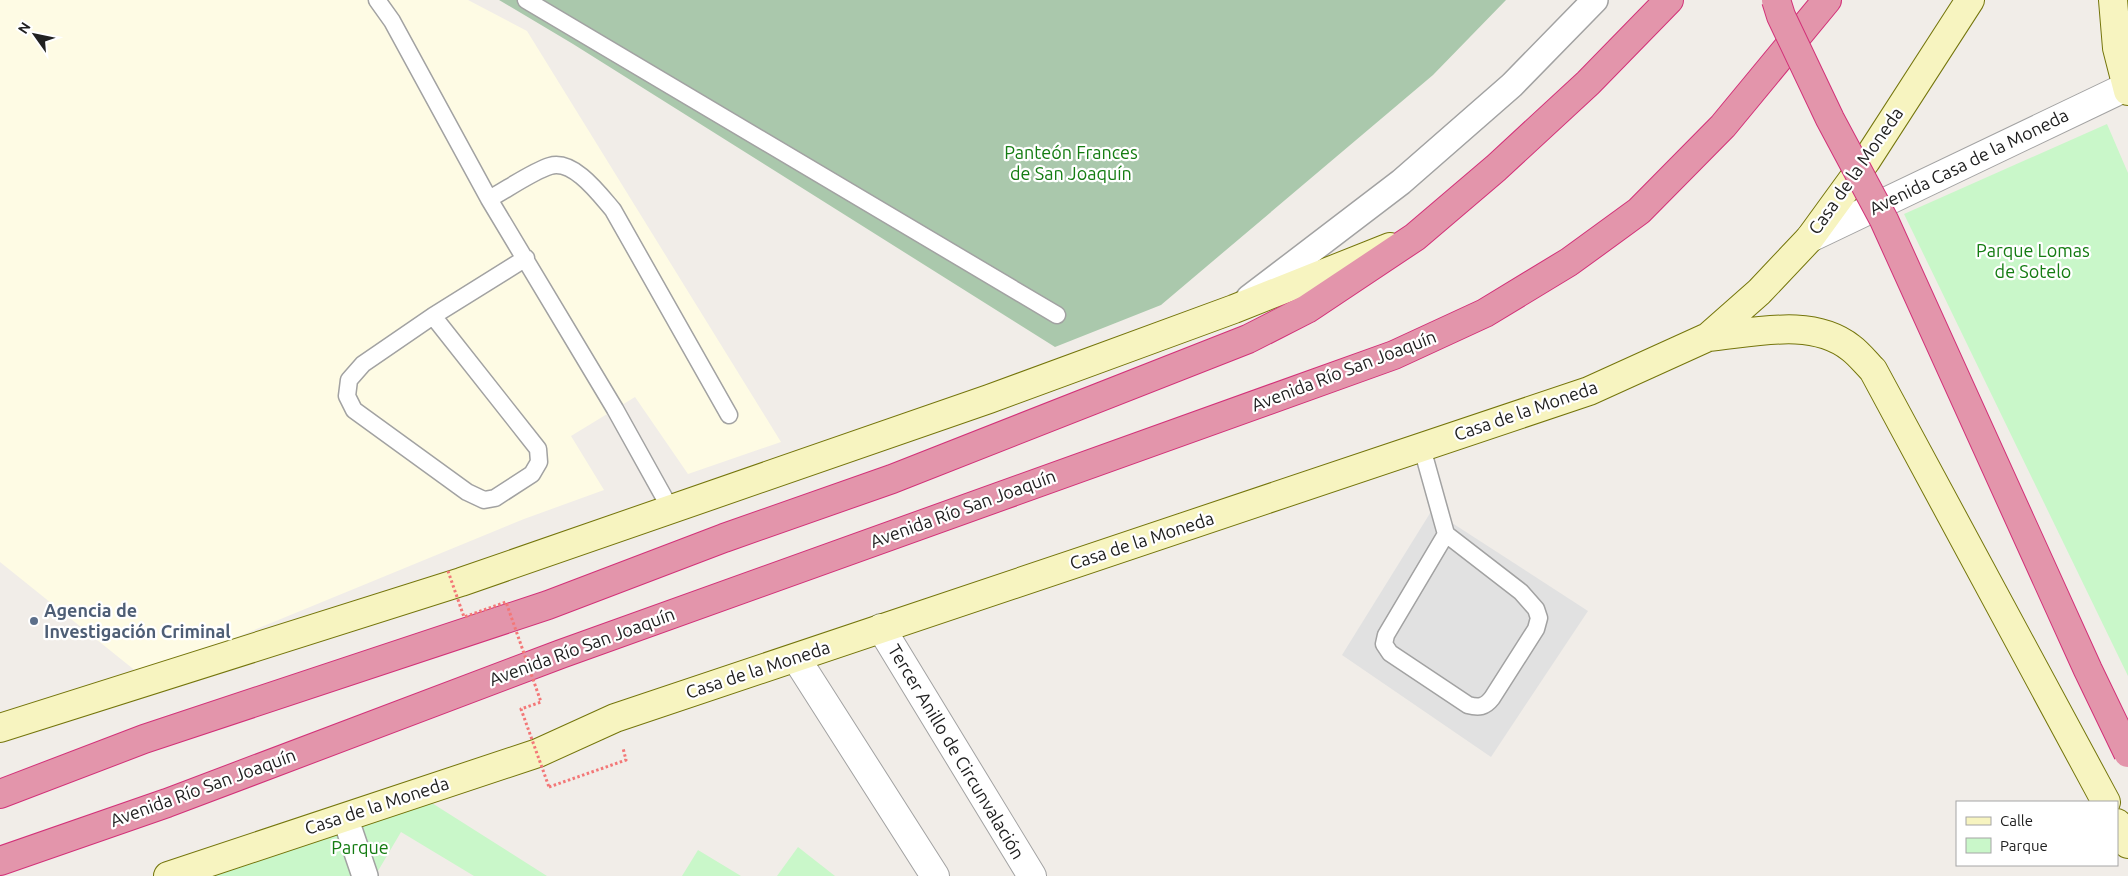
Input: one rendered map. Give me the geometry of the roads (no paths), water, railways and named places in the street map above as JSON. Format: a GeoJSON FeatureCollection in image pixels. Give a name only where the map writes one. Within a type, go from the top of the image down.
{"type":"FeatureCollection","features":[{"type":"Feature","properties":{"kind":"highway"},"geometry":{"type":"LineString","coordinates":[[0,794],[144,739],[548,604],[724,538],[892,479],[1230,346],[1307,309],[1415,237],[1496,168],[1588,83],[1669,0]]}},
{"type":"Feature","properties":{"kind":"highway"},"geometry":{"type":"LineString","coordinates":[[1776,0],[1781,16],[1830,119],[1884,220],[2088,670],[2128,753]]}},
{"type":"Feature","properties":{"kind":"highway","name":"Avenida Río San Joaquín"},"geometry":{"type":"LineString","coordinates":[[0,861],[167,803],[570,650],[1394,355],[1485,313],[1569,262],[1638,211],[1723,126],[1827,0]]}},
{"type":"Feature","properties":{"kind":"main road","name":"Casa de la Moneda"},"geometry":{"type":"LineString","coordinates":[[168,876],[538,753],[615,718],[1589,391],[1708,337],[1759,292],[1810,238],[1866,162],[1970,0]]}},
{"type":"Feature","properties":{"kind":"main road"},"geometry":{"type":"LineString","coordinates":[[2113,0],[2117,48],[2127,88]]}},
{"type":"Feature","properties":{"kind":"main road"},"geometry":{"type":"LineString","coordinates":[[0,728],[461,582],[989,399],[1234,309],[1415,237]]}},
{"type":"Feature","properties":{"kind":"main road"},"geometry":{"type":"LineString","coordinates":[[1708,337],[1786,329],[1822,333],[1850,347],[1873,370],[2105,801]]}},
{"type":"Feature","properties":{"kind":"main road"},"geometry":{"type":"LineString","coordinates":[[2118,824],[2128,844]]}},
{"type":"Feature","properties":{"kind":"street"},"geometry":{"type":"LineString","coordinates":[[1234,309],[1401,182],[1512,85],[1595,0]]}},
{"type":"Feature","properties":{"kind":"street","name":"Avenida Casa de la Moneda"},"geometry":{"type":"LineString","coordinates":[[1810,238],[2127,88]]}},
{"type":"Feature","properties":{"kind":"street","name":"Tercer Anillo de Circunvalación"},"geometry":{"type":"LineString","coordinates":[[881,628],[1032,876]]}},
{"type":"Feature","properties":{"kind":"street"},"geometry":{"type":"LineString","coordinates":[[796,658],[936,876]]}},
{"type":"Feature","properties":{"kind":"street"},"geometry":{"type":"LineString","coordinates":[[345,817],[365,876]]}},
{"type":"Feature","properties":{"kind":"lane"},"geometry":{"type":"LineString","coordinates":[[378,0],[392,20],[489,199],[615,409],[670,508]]}},
{"type":"Feature","properties":{"kind":"lane"},"geometry":{"type":"LineString","coordinates":[[527,0],[1057,315]]}},
{"type":"Feature","properties":{"kind":"lane"},"geometry":{"type":"LineString","coordinates":[[489,199],[552,166],[572,170],[590,183],[613,210],[729,415]]}},
{"type":"Feature","properties":{"kind":"lane"},"geometry":{"type":"LineString","coordinates":[[433,316],[538,449],[539,462],[532,474],[495,498],[484,500],[468,492],[354,410],[347,396],[349,380],[363,364],[433,316],[526,258]]}},
{"type":"Feature","properties":{"kind":"lane"},"geometry":{"type":"LineString","coordinates":[[1422,448],[1446,534],[1521,592],[1536,608],[1539,618],[1536,629],[1492,698],[1488,703],[1478,708],[1468,705],[1390,653],[1384,644],[1386,635],[1446,534]]}},
{"type":"Feature","properties":{"kind":"place","name":"Agencia de Investigación Criminal"},"geometry":{"type":"Point","coordinates":[34,621]}},
{"type":"Feature","properties":{"kind":"park label","name":"Panteón Frances de San Joaquín"},"geometry":{"type":"Point","coordinates":[1071,163]}},
{"type":"Feature","properties":{"kind":"park label","name":"Parque Lomas de Sotelo"},"geometry":{"type":"Point","coordinates":[2033,261]}},
{"type":"Feature","properties":{"kind":"park label","name":"Parque"},"geometry":{"type":"Point","coordinates":[360,848]}}]}
